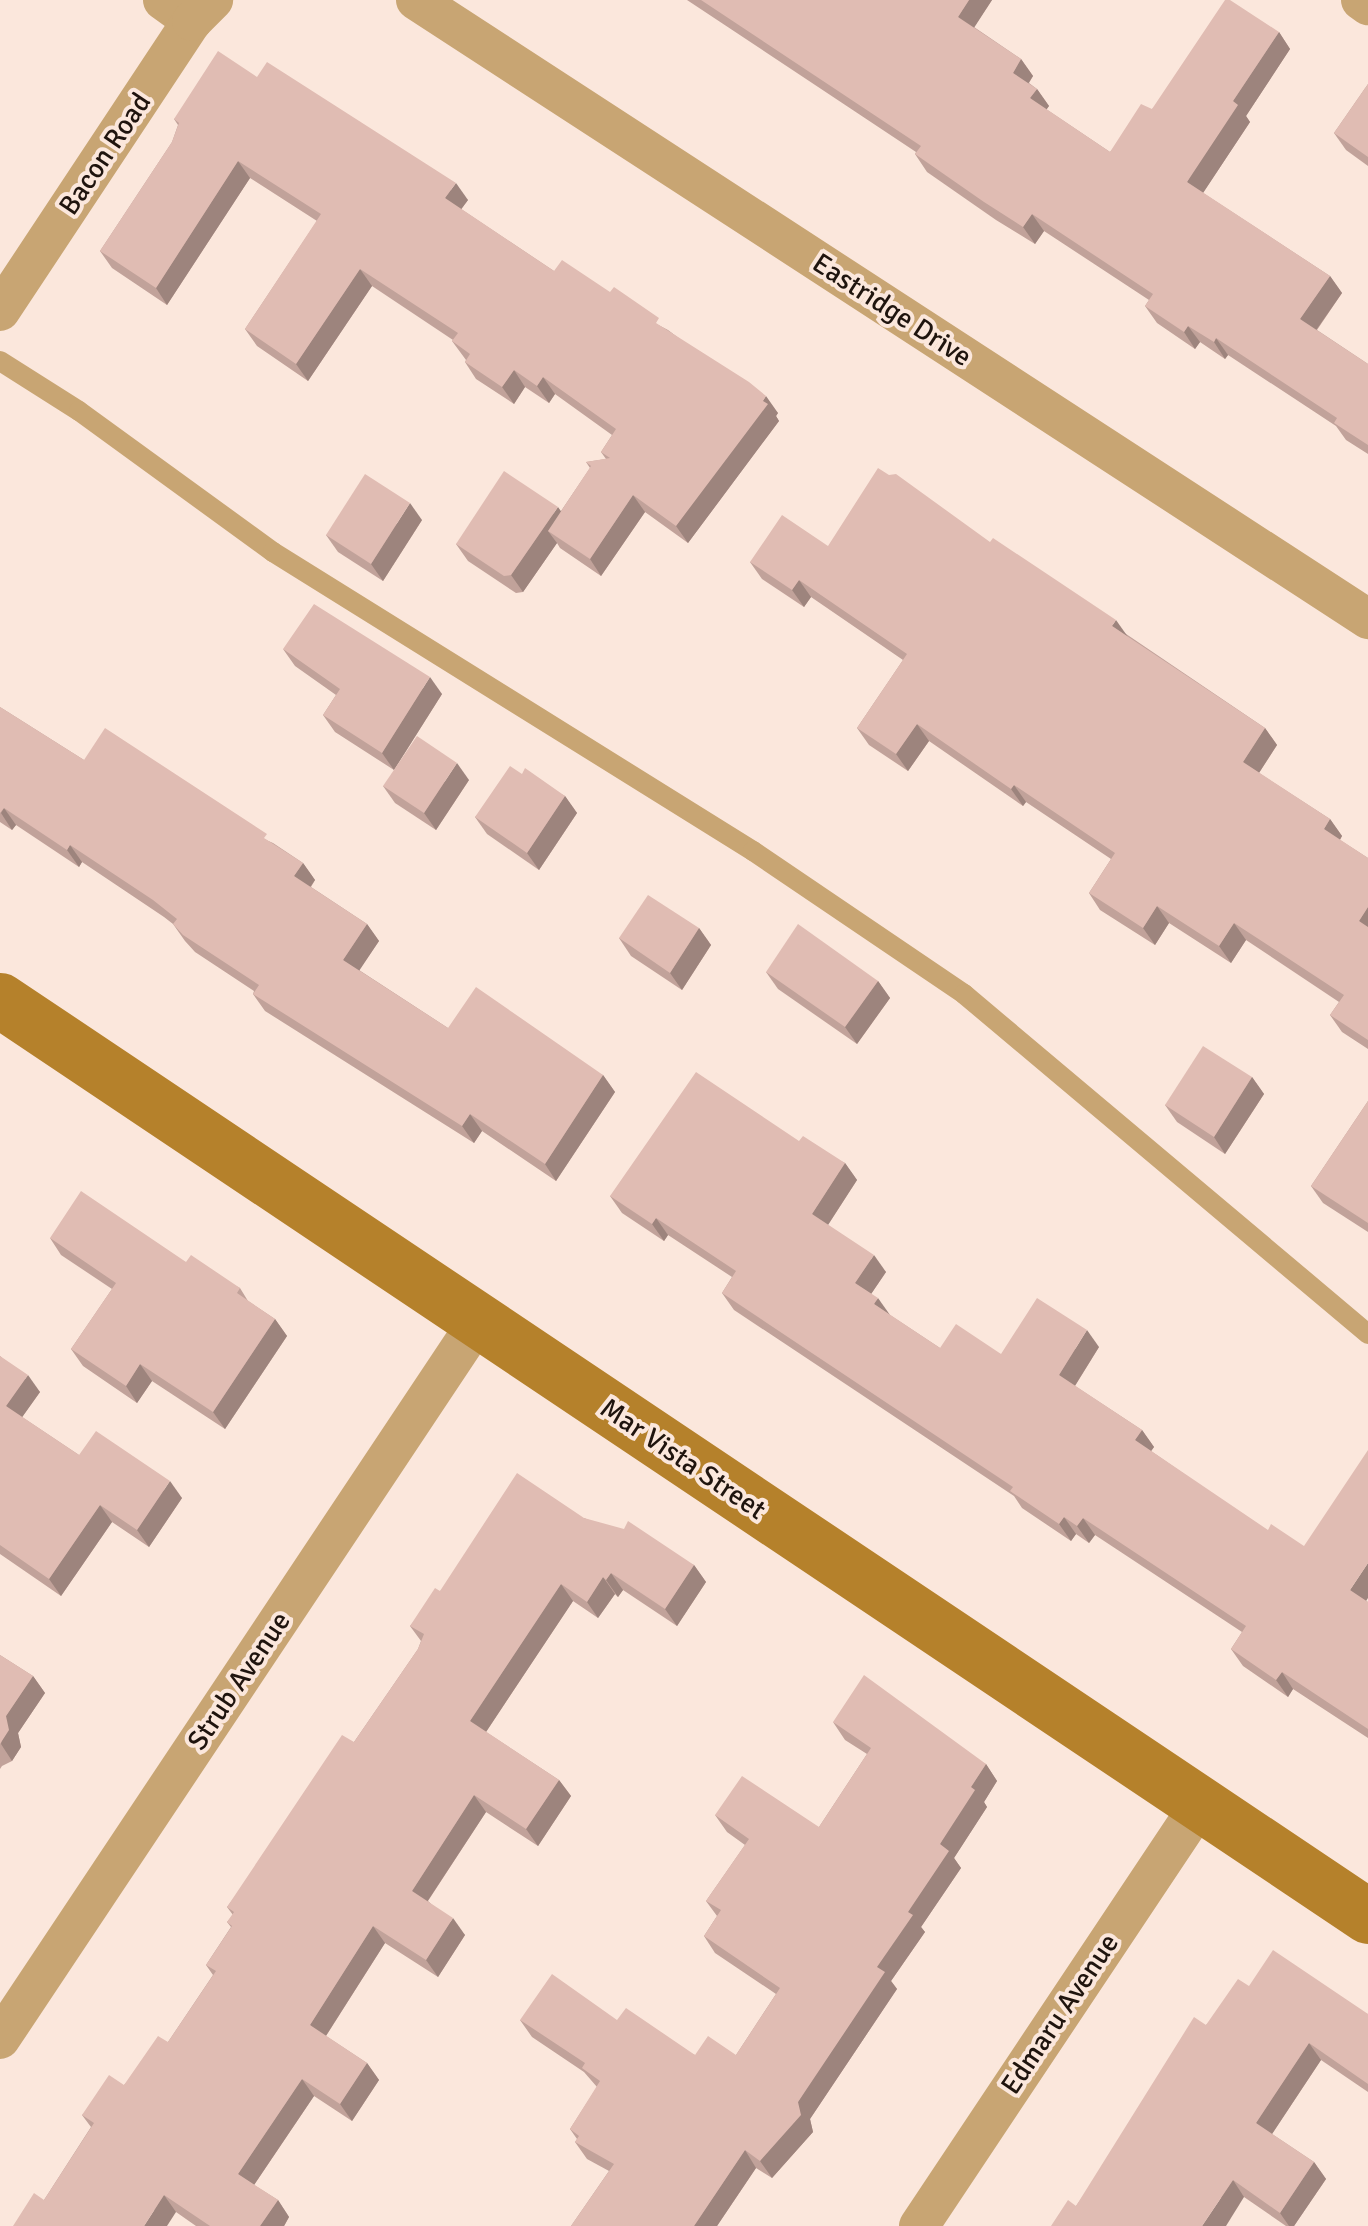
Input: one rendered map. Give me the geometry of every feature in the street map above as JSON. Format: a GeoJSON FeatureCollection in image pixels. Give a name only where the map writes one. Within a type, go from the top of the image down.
{"type":"FeatureCollection","features":[{"type":"Feature","properties":{"kind":"street","name":"Eastridge Drive"},"geometry":{"type":"LineString","coordinates":[[416,0],[1368,619]]}},
{"type":"Feature","properties":{"kind":"street"},"geometry":{"type":"LineString","coordinates":[[1361,0],[1368,5]]}},
{"type":"Feature","properties":{"kind":"street","name":"Bacon Road"},"geometry":{"type":"LineString","coordinates":[[0,311],[189,7]]}},
{"type":"Feature","properties":{"kind":"street","name":"Mar Vista Street"},"geometry":{"type":"LineString","coordinates":[[0,1000],[1368,1916]]}},
{"type":"Feature","properties":{"kind":"street","name":"Strub Avenue"},"geometry":{"type":"LineString","coordinates":[[0,2039],[477,1323]]}},
{"type":"Feature","properties":{"kind":"street","name":"Edmaru Avenue"},"geometry":{"type":"LineString","coordinates":[[919,2226],[1201,1803]]}},
{"type":"Feature","properties":{"kind":"lane"},"geometry":{"type":"LineString","coordinates":[[0,361],[79,411],[273,552],[753,851],[964,994],[1368,1334]]}},
{"type":"Feature","properties":{"kind":"building"},"geometry":{"type":"Polygon","coordinates":[[[701,0],[969,0],[958,17],[1021,59],[1013,73],[1037,89],[1030,98],[1110,152],[1141,104],[1152,109],[1225,0],[1279,32],[1233,101],[1238,105],[1187,182],[1330,276],[1300,319],[1368,364],[1368,445],[1334,423],[1337,418],[1216,338],[1214,342],[1188,326],[1184,332],[1145,306],[1153,294],[1032,214],[1023,227],[984,202],[915,154],[921,146],[701,0]]]}},
{"type":"Feature","properties":{"kind":"building"},"geometry":{"type":"Polygon","coordinates":[[[218,51],[257,77],[267,62],[456,183],[445,198],[554,271],[562,260],[610,292],[614,287],[659,318],[656,323],[766,396],[763,401],[768,404],[676,526],[633,495],[590,559],[548,531],[591,466],[586,462],[610,458],[601,452],[616,429],[543,377],[537,386],[514,370],[502,387],[465,362],[470,354],[452,341],[458,333],[360,269],[296,364],[245,329],[321,214],[238,161],[156,288],[100,251],[172,142],[179,123],[174,119],[218,51]]]}},
{"type":"Feature","properties":{"kind":"building"},"geometry":{"type":"Polygon","coordinates":[[[1368,84],[1368,157],[1334,133],[1368,84]]]}},
{"type":"Feature","properties":{"kind":"building"},"geometry":{"type":"Polygon","coordinates":[[[878,468],[889,475],[896,474],[990,542],[993,538],[1116,620],[1112,626],[1265,728],[1243,762],[1330,819],[1324,829],[1368,858],[1368,907],[1359,921],[1368,927],[1368,1040],[1330,1015],[1344,995],[1234,923],[1219,946],[1157,906],[1143,928],[1089,893],[1115,853],[1014,785],[1011,789],[917,724],[896,754],[857,728],[907,654],[799,580],[792,590],[750,562],[782,515],[828,546],[878,468]]]}},
{"type":"Feature","properties":{"kind":"building"},"geometry":{"type":"Polygon","coordinates":[[[504,471],[558,507],[511,575],[504,576],[456,544],[504,471]]]}},
{"type":"Feature","properties":{"kind":"building"},"geometry":{"type":"Polygon","coordinates":[[[365,474],[410,503],[371,564],[326,535],[365,474]]]}},
{"type":"Feature","properties":{"kind":"building"},"geometry":{"type":"Polygon","coordinates":[[[314,604],[430,677],[382,753],[323,715],[340,689],[283,649],[314,604]]]}},
{"type":"Feature","properties":{"kind":"building"},"geometry":{"type":"Polygon","coordinates":[[[0,707],[84,760],[105,728],[267,834],[264,838],[303,863],[294,876],[367,924],[343,960],[448,1028],[476,987],[603,1075],[545,1164],[470,1114],[462,1126],[253,994],[259,985],[183,935],[173,924],[177,919],[153,900],[70,845],[67,850],[4,808],[0,813],[0,707]]]}},
{"type":"Feature","properties":{"kind":"building"},"geometry":{"type":"Polygon","coordinates":[[[417,736],[457,763],[424,813],[383,786],[417,736]]]}},
{"type":"Feature","properties":{"kind":"building"},"geometry":{"type":"Polygon","coordinates":[[[510,766],[522,774],[525,768],[565,796],[527,853],[475,817],[510,766]]]}},
{"type":"Feature","properties":{"kind":"building"},"geometry":{"type":"Polygon","coordinates":[[[648,895],[699,928],[670,973],[619,938],[648,895]]]}},
{"type":"Feature","properties":{"kind":"building"},"geometry":{"type":"Polygon","coordinates":[[[798,924],[878,981],[845,1027],[766,972],[798,924]]]}},
{"type":"Feature","properties":{"kind":"building"},"geometry":{"type":"Polygon","coordinates":[[[1203,1046],[1252,1077],[1214,1137],[1165,1105],[1203,1046]]]}},
{"type":"Feature","properties":{"kind":"building"},"geometry":{"type":"Polygon","coordinates":[[[696,1072],[799,1141],[803,1136],[845,1163],[812,1214],[874,1255],[855,1283],[878,1298],[874,1304],[940,1348],[956,1324],[1001,1354],[1037,1298],[1087,1330],[1059,1375],[1142,1430],[1135,1440],[1268,1530],[1271,1524],[1304,1546],[1368,1450],[1368,1563],[1350,1590],[1368,1602],[1368,1729],[1282,1672],[1276,1680],[1231,1649],[1246,1626],[1083,1518],[1077,1526],[1064,1517],[1059,1524],[1010,1491],[1013,1487],[722,1293],[736,1271],[656,1218],[652,1224],[610,1196],[696,1072]]]}},
{"type":"Feature","properties":{"kind":"building"},"geometry":{"type":"Polygon","coordinates":[[[1368,1101],[1368,1223],[1311,1186],[1368,1101]]]}},
{"type":"Feature","properties":{"kind":"building"},"geometry":{"type":"Polygon","coordinates":[[[81,1191],[186,1262],[191,1255],[240,1288],[237,1293],[275,1319],[213,1412],[140,1364],[126,1386],[71,1349],[116,1283],[50,1238],[81,1191]]]}},
{"type":"Feature","properties":{"kind":"building"},"geometry":{"type":"Polygon","coordinates":[[[0,1356],[28,1375],[6,1406],[79,1455],[96,1431],[170,1481],[137,1530],[100,1505],[49,1579],[0,1545],[0,1356]]]}},
{"type":"Feature","properties":{"kind":"building"},"geometry":{"type":"Polygon","coordinates":[[[517,1473],[584,1518],[624,1529],[628,1521],[694,1565],[665,1609],[611,1573],[606,1580],[603,1577],[587,1602],[561,1584],[470,1721],[559,1780],[526,1829],[474,1795],[412,1891],[453,1918],[426,1960],[373,1926],[310,2025],[367,2063],[340,2104],[302,2079],[238,2174],[278,2200],[260,2226],[210,2226],[164,2195],[144,2226],[13,2226],[34,2193],[44,2200],[94,2123],[82,2115],[109,2075],[124,2085],[158,2036],[168,2042],[216,1971],[206,1965],[232,1926],[227,1922],[234,1912],[227,1907],[342,1735],[354,1742],[418,1649],[424,1634],[410,1626],[435,1588],[440,1591],[517,1473]]]}},
{"type":"Feature","properties":{"kind":"building"},"geometry":{"type":"Polygon","coordinates":[[[0,1655],[33,1676],[6,1716],[9,1730],[0,1744],[0,1655]]]}},
{"type":"Feature","properties":{"kind":"building"},"geometry":{"type":"Polygon","coordinates":[[[864,1675],[986,1764],[971,1787],[975,1790],[940,1844],[949,1851],[908,1912],[913,1915],[877,1967],[885,1972],[798,2102],[801,2115],[760,2161],[745,2150],[694,2226],[571,2226],[614,2164],[575,2142],[579,2136],[570,2129],[600,2081],[582,2068],[585,2063],[520,2020],[552,1974],[617,2020],[626,2008],[695,2055],[708,2036],[736,2055],[780,1988],[704,1936],[721,1910],[706,1901],[749,1839],[715,1815],[742,1776],[819,1827],[871,1748],[833,1722],[864,1675]]]}},
{"type":"Feature","properties":{"kind":"building"},"geometry":{"type":"Polygon","coordinates":[[[1273,1950],[1368,2014],[1368,2084],[1309,2043],[1256,2123],[1314,2162],[1280,2213],[1233,2180],[1202,2226],[1051,2226],[1068,2200],[1076,2206],[1194,2017],[1206,2025],[1238,1979],[1249,1986],[1273,1950]]]}}]}
